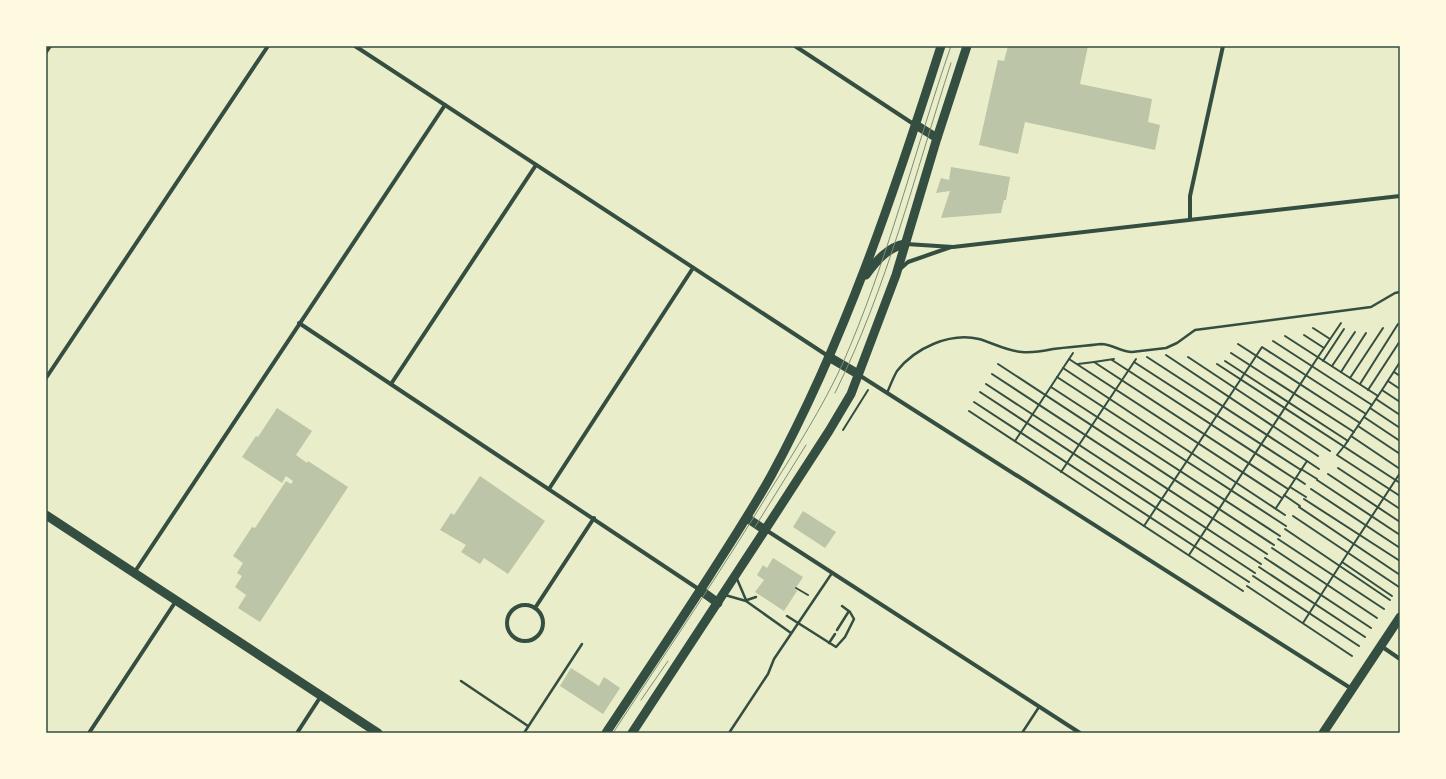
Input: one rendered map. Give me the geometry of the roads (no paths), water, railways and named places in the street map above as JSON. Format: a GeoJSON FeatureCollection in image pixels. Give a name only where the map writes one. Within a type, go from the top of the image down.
{"type":"FeatureCollection","features":[{"type":"Feature","properties":{"kind":"main road"},"geometry":{"type":"LineString","coordinates":[[606,733],[747,518],[790,438],[859,286],[916,125],[941,46]]}},
{"type":"Feature","properties":{"kind":"main road"},"geometry":{"type":"LineString","coordinates":[[632,733],[830,431],[851,394],[896,274],[937,138],[967,46]]}},
{"type":"Feature","properties":{"kind":"main road"},"geometry":{"type":"LineString","coordinates":[[916,125],[937,138]]}},
{"type":"Feature","properties":{"kind":"main road"},"geometry":{"type":"LineString","coordinates":[[859,286],[870,269],[886,253],[894,247],[905,244]]}},
{"type":"Feature","properties":{"kind":"main road"},"geometry":{"type":"LineString","coordinates":[[828,357],[858,374]]}},
{"type":"Feature","properties":{"kind":"main road"},"geometry":{"type":"LineString","coordinates":[[46,515],[378,733]]}},
{"type":"Feature","properties":{"kind":"main road"},"geometry":{"type":"LineString","coordinates":[[747,518],[765,530]]}},
{"type":"Feature","properties":{"kind":"main road"},"geometry":{"type":"LineString","coordinates":[[700,590],[718,603]]}},
{"type":"Feature","properties":{"kind":"main road"},"geometry":{"type":"LineString","coordinates":[[1323,733],[1400,617]]}},
{"type":"Feature","properties":{"kind":"street"},"geometry":{"type":"LineString","coordinates":[[46,52],[50,46]]}},
{"type":"Feature","properties":{"kind":"street"},"geometry":{"type":"LineString","coordinates":[[46,378],[268,46]]}},
{"type":"Feature","properties":{"kind":"street"},"geometry":{"type":"LineString","coordinates":[[355,46],[828,357]]}},
{"type":"Feature","properties":{"kind":"street"},"geometry":{"type":"LineString","coordinates":[[795,46],[916,125]]}},
{"type":"Feature","properties":{"kind":"street"},"geometry":{"type":"LineString","coordinates":[[1190,219],[1190,196],[1223,46]]}},
{"type":"Feature","properties":{"kind":"street"},"geometry":{"type":"LineString","coordinates":[[134,573],[444,104]]}},
{"type":"Feature","properties":{"kind":"street"},"geometry":{"type":"LineString","coordinates":[[391,384],[536,165]]}},
{"type":"Feature","properties":{"kind":"street"},"geometry":{"type":"LineString","coordinates":[[905,244],[953,247],[1400,196]]}},
{"type":"Feature","properties":{"kind":"street"},"geometry":{"type":"LineString","coordinates":[[896,274],[908,262],[953,247]]}},
{"type":"Feature","properties":{"kind":"street"},"geometry":{"type":"LineString","coordinates":[[549,489],[693,268]]}},
{"type":"Feature","properties":{"kind":"street"},"geometry":{"type":"LineString","coordinates":[[300,323],[700,590]]}},
{"type":"Feature","properties":{"kind":"street"},"geometry":{"type":"LineString","coordinates":[[858,374],[887,394],[1352,690]]}},
{"type":"Feature","properties":{"kind":"street"},"geometry":{"type":"LineString","coordinates":[[535,608],[594,518]]}},
{"type":"Feature","properties":{"kind":"street"},"geometry":{"type":"LineString","coordinates":[[765,530],[1080,733]]}},
{"type":"Feature","properties":{"kind":"street"},"geometry":{"type":"LineString","coordinates":[[89,733],[176,601]]}},
{"type":"Feature","properties":{"kind":"street"},"geometry":{"type":"LineString","coordinates":[[526,605],[535,608],[539,612],[543,624],[539,635],[528,641],[516,639],[508,629],[507,621],[509,614],[514,608],[520,606],[526,605]]}},
{"type":"Feature","properties":{"kind":"street"},"geometry":{"type":"LineString","coordinates":[[1381,646],[1400,658]]}},
{"type":"Feature","properties":{"kind":"street"},"geometry":{"type":"LineString","coordinates":[[297,733],[321,695]]}},
{"type":"Feature","properties":{"kind":"lane"},"geometry":{"type":"LineString","coordinates":[[887,394],[897,372],[904,364],[920,352],[938,342],[963,338],[977,339],[1010,350],[1024,352],[1106,344],[1127,352],[1141,351],[1172,346],[1195,330],[1371,308],[1391,295],[1400,292]]}},
{"type":"Feature","properties":{"kind":"lane"},"geometry":{"type":"LineString","coordinates":[[729,733],[768,674],[774,659],[832,573]]}},
{"type":"Feature","properties":{"kind":"lane"},"geometry":{"type":"LineString","coordinates":[[735,576],[746,600]]}},
{"type":"Feature","properties":{"kind":"lane"},"geometry":{"type":"LineString","coordinates":[[724,594],[746,600],[791,633]]}},
{"type":"Feature","properties":{"kind":"lane"},"geometry":{"type":"LineString","coordinates":[[746,600],[756,597]]}},
{"type":"Feature","properties":{"kind":"lane"},"geometry":{"type":"LineString","coordinates":[[787,616],[836,647],[845,637],[854,619],[849,611],[842,606]]}},
{"type":"Feature","properties":{"kind":"lane"},"geometry":{"type":"LineString","coordinates":[[837,630],[849,611]]}},
{"type":"Feature","properties":{"kind":"lane"},"geometry":{"type":"LineString","coordinates":[[829,643],[835,634]]}},
{"type":"Feature","properties":{"kind":"lane"},"geometry":{"type":"LineString","coordinates":[[524,733],[582,644]]}},
{"type":"Feature","properties":{"kind":"lane"},"geometry":{"type":"LineString","coordinates":[[461,681],[528,726]]}},
{"type":"Feature","properties":{"kind":"lane"},"geometry":{"type":"LineString","coordinates":[[1022,733],[1039,707]]}},
{"type":"Feature","properties":{"kind":"tram line"},"geometry":{"type":"LineString","coordinates":[[613,733],[752,520],[808,428],[842,365],[887,246],[951,46]]}},
{"type":"Feature","properties":{"kind":"tram line"},"geometry":{"type":"LineString","coordinates":[[835,393],[870,313],[885,272],[951,63]]}},
{"type":"Feature","properties":{"kind":"tram line"},"geometry":{"type":"LineString","coordinates":[[755,527],[806,445]]}},
{"type":"Feature","properties":{"kind":"tram line"},"geometry":{"type":"LineString","coordinates":[[641,700],[668,661]]}}]}
